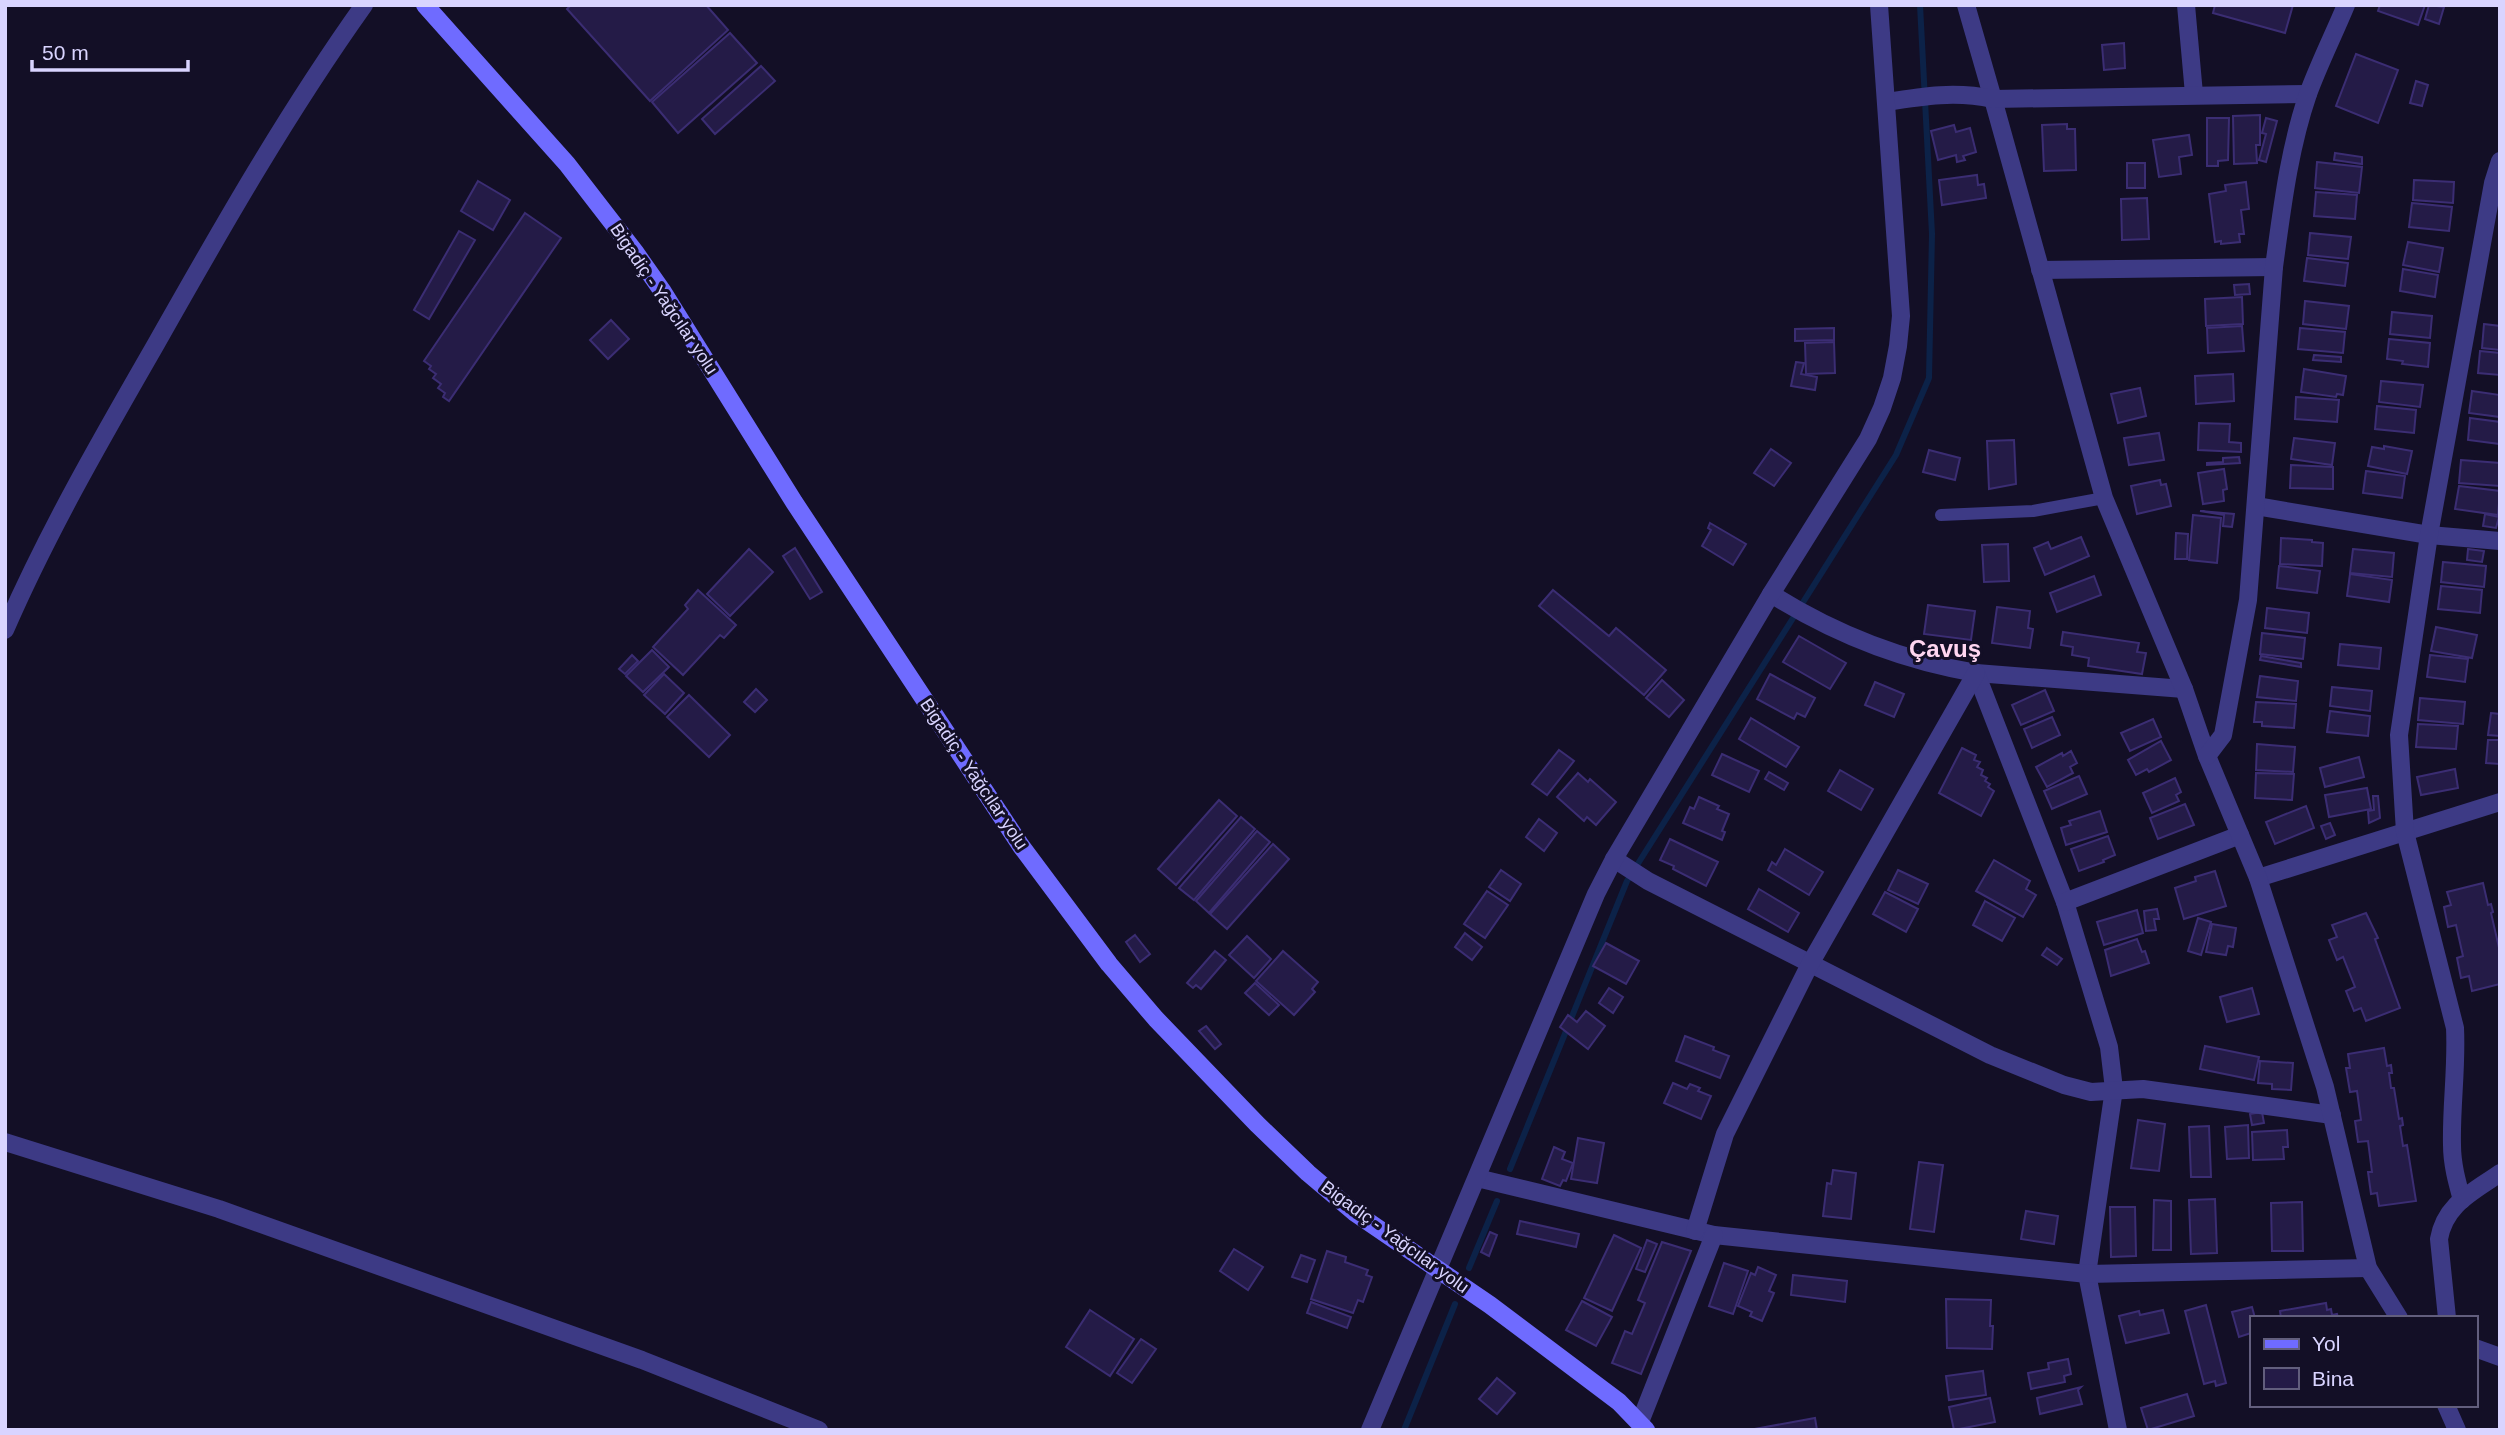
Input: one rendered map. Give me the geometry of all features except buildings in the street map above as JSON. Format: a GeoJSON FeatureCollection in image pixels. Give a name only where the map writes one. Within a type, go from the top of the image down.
{"type":"FeatureCollection","features":[{"type":"Feature","properties":{"kind":"main road","name":"Bigadiç - Yağcılar yolu"},"geometry":{"type":"LineString","coordinates":[[425,5],[567,164],[635,252],[663,292],[794,502],[1021,846],[1109,964],[1165,1029],[1257,1124],[1354,1212],[1490,1305],[1619,1402],[1643,1426]]}},
{"type":"Feature","properties":{"kind":"street"},"geometry":{"type":"LineString","coordinates":[[5,630],[43,548],[102,437],[221,228],[335,46],[364,5]]}},
{"type":"Feature","properties":{"kind":"street"},"geometry":{"type":"LineString","coordinates":[[1370,1430],[1591,906],[1777,598],[1868,439],[1882,408],[1892,378],[1901,316],[1879,5]]}},
{"type":"Feature","properties":{"kind":"street"},"geometry":{"type":"LineString","coordinates":[[1966,5],[2104,498],[2184,689],[2207,756],[2258,878],[2325,1087],[2368,1268],[2398,1316]]}},
{"type":"Feature","properties":{"kind":"street"},"geometry":{"type":"LineString","coordinates":[[2186,5],[2194,94]]}},
{"type":"Feature","properties":{"kind":"street"},"geometry":{"type":"LineString","coordinates":[[2207,756],[2223,735],[2248,600],[2274,267],[2290,166],[2308,94],[2347,5]]}},
{"type":"Feature","properties":{"kind":"street"},"geometry":{"type":"LineString","coordinates":[[1887,102],[1941,93],[1993,99],[2308,94]]}},
{"type":"Feature","properties":{"kind":"street"},"geometry":{"type":"LineString","coordinates":[[2462,1200],[2454,1172],[2452,1147],[2455,1028],[2405,832],[2399,735],[2429,535],[2493,183],[2500,161]]}},
{"type":"Feature","properties":{"kind":"street"},"geometry":{"type":"LineString","coordinates":[[2040,270],[2274,267]]}},
{"type":"Feature","properties":{"kind":"street"},"geometry":{"type":"LineString","coordinates":[[2256,506],[2429,535],[2500,541]]}},
{"type":"Feature","properties":{"kind":"street"},"geometry":{"type":"LineString","coordinates":[[1777,598],[1802,614],[1919,661],[1976,673],[2184,689]]}},
{"type":"Feature","properties":{"kind":"street"},"geometry":{"type":"LineString","coordinates":[[1976,673],[2066,902],[2109,1047],[2114,1089],[2087,1274],[2118,1430]]}},
{"type":"Feature","properties":{"kind":"street"},"geometry":{"type":"LineString","coordinates":[[1695,1231],[1725,1134],[1810,964],[1976,673]]}},
{"type":"Feature","properties":{"kind":"street"},"geometry":{"type":"LineString","coordinates":[[2258,878],[2500,803]]}},
{"type":"Feature","properties":{"kind":"street"},"geometry":{"type":"LineString","coordinates":[[2066,902],[2239,835]]}},
{"type":"Feature","properties":{"kind":"street"},"geometry":{"type":"LineString","coordinates":[[1619,862],[1648,881],[1990,1055],[2075,1089],[2091,1092],[2143,1089],[2332,1115]]}},
{"type":"Feature","properties":{"kind":"street"},"geometry":{"type":"LineString","coordinates":[[5,1142],[219,1209],[642,1360],[819,1430]]}},
{"type":"Feature","properties":{"kind":"street"},"geometry":{"type":"LineString","coordinates":[[2447,1316],[2439,1239],[2446,1216],[2462,1200],[2500,1173]]}},
{"type":"Feature","properties":{"kind":"street"},"geometry":{"type":"LineString","coordinates":[[1477,1178],[1714,1235],[2087,1274],[2368,1268]]}},
{"type":"Feature","properties":{"kind":"street"},"geometry":{"type":"LineString","coordinates":[[1643,1426],[1714,1235]]}},
{"type":"Feature","properties":{"kind":"street"},"geometry":{"type":"LineString","coordinates":[[2477,1349],[2500,1357]]}},
{"type":"Feature","properties":{"kind":"street"},"geometry":{"type":"LineString","coordinates":[[2447,1407],[2458,1430]]}},
{"type":"Feature","properties":{"kind":"lane"},"geometry":{"type":"LineString","coordinates":[[1941,515],[2033,511],[2104,498]]}},
{"type":"Feature","properties":{"kind":"waterway"},"geometry":{"type":"LineString","coordinates":[[1510,1169],[1627,881],[1896,455],[1929,378],[1932,234],[1920,5]]}},
{"type":"Feature","properties":{"kind":"waterway"},"geometry":{"type":"LineString","coordinates":[[1469,1268],[1497,1201]]}},
{"type":"Feature","properties":{"kind":"waterway"},"geometry":{"type":"LineString","coordinates":[[1404,1430],[1455,1304]]}},
{"type":"Feature","properties":{"kind":"district","name":"Çavuş"},"geometry":{"type":"Point","coordinates":[1945,649]}}]}
